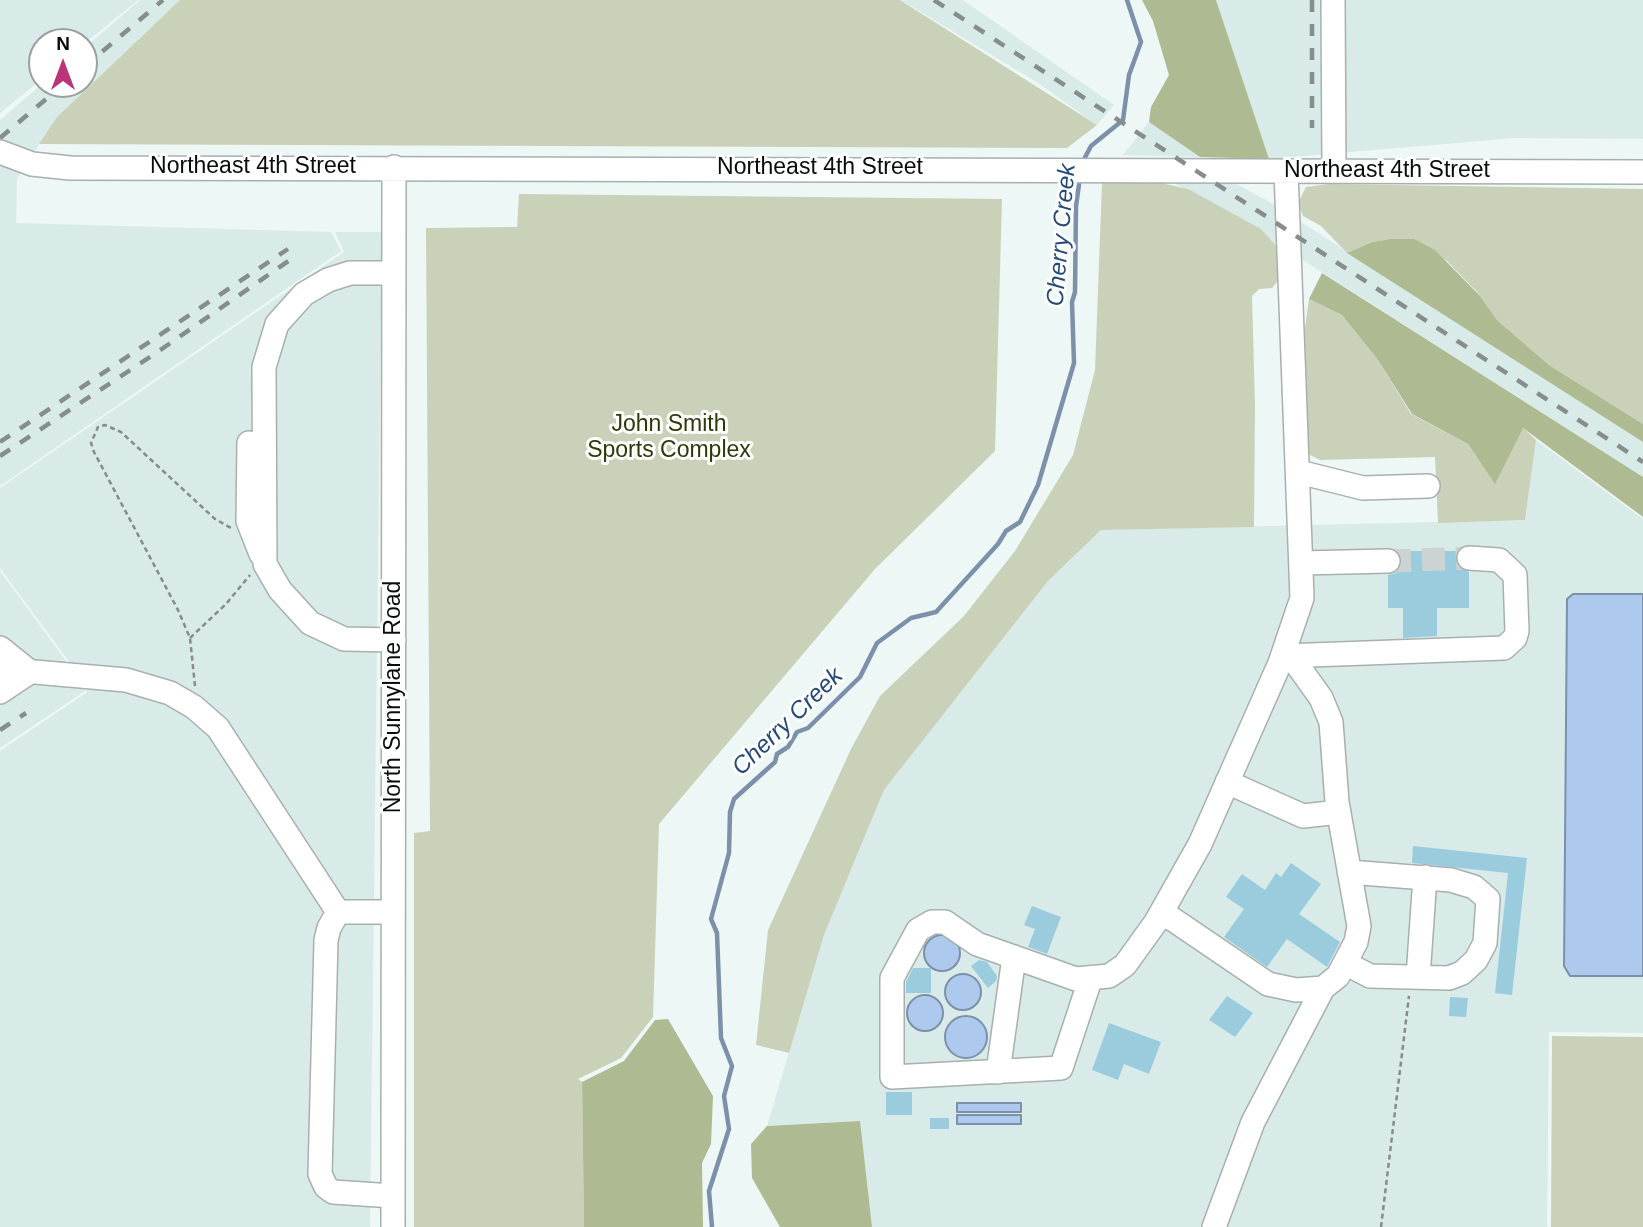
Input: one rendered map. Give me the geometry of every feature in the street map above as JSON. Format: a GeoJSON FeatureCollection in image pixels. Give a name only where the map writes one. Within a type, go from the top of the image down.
{"type":"FeatureCollection","features":[{"type":"Feature","properties":{"kind":"street"},"geometry":{"type":"LineString","coordinates":[[1333,0],[1334,171]]}},
{"type":"Feature","properties":{"kind":"street","name":"Northeast 4th Street"},"geometry":{"type":"LineString","coordinates":[[0,152],[32,164],[70,168],[1643,172]]}},
{"type":"Feature","properties":{"kind":"street","name":"North Sunnylane Road"},"geometry":{"type":"LineString","coordinates":[[393,1227],[394,167]]}},
{"type":"Feature","properties":{"kind":"street"},"geometry":{"type":"LineString","coordinates":[[1090,980],[1061,1068],[892,1077],[892,978],[918,930],[932,922],[945,922],[977,944],[1076,979],[1090,980],[1109,976],[1125,965],[1162,912],[1199,844],[1287,656],[1299,611],[1301,564],[1286,171]]}},
{"type":"Feature","properties":{"kind":"street"},"geometry":{"type":"LineString","coordinates":[[394,273],[350,273],[328,280],[304,293],[277,324],[264,367],[250,390],[250,528],[263,560],[280,590],[297,611],[326,632],[344,639],[394,640]]}},
{"type":"Feature","properties":{"kind":"street"},"geometry":{"type":"LineString","coordinates":[[263,560],[264,367]]}},
{"type":"Feature","properties":{"kind":"street"},"geometry":{"type":"LineString","coordinates":[[264,367],[280,391],[280,590]]}},
{"type":"Feature","properties":{"kind":"street"},"geometry":{"type":"LineString","coordinates":[[1299,472],[1363,488],[1428,486]]}},
{"type":"Feature","properties":{"kind":"street"},"geometry":{"type":"LineString","coordinates":[[1287,656],[1504,648],[1515,638],[1517,631],[1515,575],[1499,561],[1469,558]]}},
{"type":"Feature","properties":{"kind":"street"},"geometry":{"type":"LineString","coordinates":[[1301,564],[1388,561]]}},
{"type":"Feature","properties":{"kind":"street"},"geometry":{"type":"LineString","coordinates":[[0,648],[30,672]]}},
{"type":"Feature","properties":{"kind":"street"},"geometry":{"type":"LineString","coordinates":[[1214,1227],[1253,1122],[1323,988],[1338,976],[1356,942],[1359,926],[1339,812],[1331,722],[1321,698],[1287,656]]}},
{"type":"Feature","properties":{"kind":"street"},"geometry":{"type":"LineString","coordinates":[[0,669],[126,680],[170,693],[194,707],[218,728],[338,912]]}},
{"type":"Feature","properties":{"kind":"street"},"geometry":{"type":"LineString","coordinates":[[0,692],[30,672]]}},
{"type":"Feature","properties":{"kind":"street"},"geometry":{"type":"LineString","coordinates":[[1227,782],[1303,816],[1339,812]]}},
{"type":"Feature","properties":{"kind":"street"},"geometry":{"type":"LineString","coordinates":[[1345,963],[1370,976],[1449,978],[1462,973],[1476,960],[1485,943],[1488,899],[1474,887],[1451,880],[1349,872]]}},
{"type":"Feature","properties":{"kind":"street"},"geometry":{"type":"LineString","coordinates":[[1418,977],[1425,877]]}},
{"type":"Feature","properties":{"kind":"street"},"geometry":{"type":"LineString","coordinates":[[338,912],[393,912]]}},
{"type":"Feature","properties":{"kind":"street"},"geometry":{"type":"LineString","coordinates":[[338,912],[326,940],[320,1174],[326,1187],[333,1192],[393,1196]]}},
{"type":"Feature","properties":{"kind":"street"},"geometry":{"type":"LineString","coordinates":[[1162,912],[1268,984],[1296,990],[1323,988]]}},
{"type":"Feature","properties":{"kind":"street"},"geometry":{"type":"LineString","coordinates":[[998,1072],[1014,957]]}},
{"type":"Feature","properties":{"kind":"path"},"geometry":{"type":"LineString","coordinates":[[194,707],[195,675],[190,638],[178,610],[94,452],[92,443],[98,427],[105,425],[121,432],[225,526],[250,528]]}},
{"type":"Feature","properties":{"kind":"path"},"geometry":{"type":"LineString","coordinates":[[190,638],[234,595],[263,560]]}},
{"type":"Feature","properties":{"kind":"path"},"geometry":{"type":"LineString","coordinates":[[1381,1227],[1407,1001],[1418,977]]}},
{"type":"Feature","properties":{"kind":"shaded area"},"geometry":{"type":"Polygon","coordinates":[[[0,0],[138,0],[98,33],[98,28],[28,28],[28,90],[0,113],[0,0]]]}},
{"type":"Feature","properties":{"kind":"shaded area"},"geometry":{"type":"Polygon","coordinates":[[[140,0],[180,0],[98,78],[98,36],[140,0]]]}},
{"type":"Feature","properties":{"kind":"shaded area"},"geometry":{"type":"Polygon","coordinates":[[[901,0],[963,0],[1114,105],[1097,125],[1038,83],[901,0]]]}},
{"type":"Feature","properties":{"kind":"shaded area"},"geometry":{"type":"Polygon","coordinates":[[[1216,0],[1643,0],[1643,139],[1515,138],[1269,159],[1216,0]]]}},
{"type":"Feature","properties":{"kind":"shaded area"},"geometry":{"type":"Polygon","coordinates":[[[28,96],[77,98],[57,117],[17,179],[16,223],[331,232],[341,251],[0,486],[0,120],[28,96]]]}},
{"type":"Feature","properties":{"kind":"shaded area"},"geometry":{"type":"Polygon","coordinates":[[[1149,122],[1200,157],[1123,155],[1149,122]]]}},
{"type":"Feature","properties":{"kind":"shaded area"},"geometry":{"type":"Polygon","coordinates":[[[1162,177],[1223,177],[1279,207],[1280,250],[1261,229],[1162,177]]]}},
{"type":"Feature","properties":{"kind":"shaded area"},"geometry":{"type":"Polygon","coordinates":[[[1298,220],[1643,442],[1643,477],[1298,257],[1298,220]]]}},
{"type":"Feature","properties":{"kind":"shaded area"},"geometry":{"type":"Polygon","coordinates":[[[335,232],[382,232],[370,1227],[0,1227],[0,751],[86,693],[87,686],[0,568],[0,488],[344,252],[335,232]]]}},
{"type":"Feature","properties":{"kind":"shaded area"},"geometry":{"type":"Polygon","coordinates":[[[1536,440],[1643,519],[1643,1033],[1549,1032],[1547,1227],[872,1227],[859,1121],[767,1126],[824,935],[884,790],[1048,581],[1101,530],[1525,520],[1536,440]]]}},
{"type":"Feature","properties":{"kind":"shaded area"},"geometry":{"type":"Polygon","coordinates":[[[0,571],[85,687],[85,691],[0,748],[0,571]]]}},
{"type":"Feature","properties":{"kind":"green space"},"geometry":{"type":"Polygon","coordinates":[[[180,0],[900,0],[1097,125],[1067,148],[39,144],[57,117],[77,98],[98,98],[98,78],[180,0]]]}},
{"type":"Feature","properties":{"kind":"green space"},"geometry":{"type":"Polygon","coordinates":[[[1142,0],[1216,0],[1269,159],[1200,157],[1149,122],[1151,107],[1169,75],[1153,21],[1142,0]]]}},
{"type":"Feature","properties":{"kind":"green space"},"geometry":{"type":"Polygon","coordinates":[[[1102,183],[1161,183],[1188,189],[1261,229],[1280,250],[1280,278],[1272,288],[1259,289],[1252,296],[1254,527],[1101,530],[1048,581],[884,790],[824,935],[789,1053],[756,1045],[768,930],[851,749],[880,696],[964,616],[1015,551],[1073,455],[1095,370],[1102,183]]]}},
{"type":"Feature","properties":{"kind":"green space"},"geometry":{"type":"Polygon","coordinates":[[[1329,184],[1643,189],[1643,424],[1549,365],[1497,320],[1477,292],[1446,260],[1390,239],[1372,242],[1347,253],[1321,226],[1303,216],[1298,203],[1306,187],[1329,184]]]}},
{"type":"Feature","properties":{"kind":"green space","name":"John Smith Sports Complex"},"geometry":{"type":"Polygon","coordinates":[[[519,194],[1002,199],[995,451],[875,569],[659,824],[653,1017],[621,1058],[578,1079],[582,1082],[584,1227],[414,1227],[414,833],[430,831],[426,228],[517,227],[519,194]]]}},
{"type":"Feature","properties":{"kind":"green space"},"geometry":{"type":"Polygon","coordinates":[[[1414,239],[1435,250],[1480,296],[1497,320],[1549,365],[1643,424],[1643,442],[1347,253],[1372,242],[1414,239]]]}},
{"type":"Feature","properties":{"kind":"green space"},"geometry":{"type":"Polygon","coordinates":[[[1322,273],[1643,477],[1643,517],[1523,428],[1495,484],[1468,444],[1412,414],[1378,360],[1342,315],[1309,299],[1322,273]]]}},
{"type":"Feature","properties":{"kind":"green space"},"geometry":{"type":"Polygon","coordinates":[[[1309,299],[1342,315],[1378,360],[1411,414],[1468,444],[1495,483],[1522,427],[1536,440],[1525,520],[1438,523],[1435,457],[1320,460],[1308,454],[1303,343],[1309,299]]]}},
{"type":"Feature","properties":{"kind":"green space"},"geometry":{"type":"Polygon","coordinates":[[[668,1019],[713,1096],[711,1144],[702,1163],[703,1227],[584,1227],[582,1082],[624,1061],[655,1020],[668,1019]]]}},
{"type":"Feature","properties":{"kind":"green space"},"geometry":{"type":"Polygon","coordinates":[[[1552,1036],[1643,1037],[1643,1227],[1551,1227],[1552,1036]]]}},
{"type":"Feature","properties":{"kind":"green space"},"geometry":{"type":"Polygon","coordinates":[[[860,1121],[872,1227],[780,1227],[752,1178],[751,1144],[767,1126],[860,1121]]]}},
{"type":"Feature","properties":{"kind":"water"},"geometry":{"type":"Polygon","coordinates":[[[1573,594],[1643,594],[1643,976],[1570,976],[1564,966],[1567,599],[1573,594]]]}},
{"type":"Feature","properties":{"kind":"water"},"geometry":{"type":"Polygon","coordinates":[[[942,935],[954,941],[960,953],[954,965],[942,971],[930,965],[924,953],[930,941],[942,935]]]}},
{"type":"Feature","properties":{"kind":"water"},"geometry":{"type":"Polygon","coordinates":[[[963,974],[975,980],[981,992],[975,1004],[963,1010],[951,1004],[945,992],[951,980],[963,974]]]}},
{"type":"Feature","properties":{"kind":"water"},"geometry":{"type":"Polygon","coordinates":[[[925,995],[937,1001],[943,1013],[937,1025],[925,1031],[913,1025],[907,1013],[913,1001],[925,995]]]}},
{"type":"Feature","properties":{"kind":"water"},"geometry":{"type":"Polygon","coordinates":[[[966,1016],[981,1022],[987,1037],[981,1052],[966,1058],[951,1052],[945,1037],[951,1022],[966,1016]]]}},
{"type":"Feature","properties":{"kind":"water"},"geometry":{"type":"Polygon","coordinates":[[[957,1103],[1021,1103],[1021,1112],[957,1112],[957,1103]]]}},
{"type":"Feature","properties":{"kind":"water"},"geometry":{"type":"Polygon","coordinates":[[[957,1115],[1021,1115],[1021,1124],[957,1124],[957,1115]]]}},
{"type":"Feature","properties":{"kind":"building"},"geometry":{"type":"Polygon","coordinates":[[[1398,551],[1457,551],[1457,565],[1469,572],[1469,608],[1437,608],[1437,636],[1403,638],[1403,608],[1388,608],[1388,575],[1396,573],[1402,561],[1398,551]]]}},
{"type":"Feature","properties":{"kind":"building"},"geometry":{"type":"Polygon","coordinates":[[[1413,846],[1527,858],[1512,995],[1495,993],[1508,873],[1412,863],[1413,846]]]}},
{"type":"Feature","properties":{"kind":"building"},"geometry":{"type":"Polygon","coordinates":[[[1291,863],[1321,884],[1299,914],[1340,942],[1327,967],[1287,939],[1267,967],[1224,937],[1244,909],[1226,897],[1242,874],[1265,890],[1276,873],[1281,877],[1291,863]]]}},
{"type":"Feature","properties":{"kind":"building"},"geometry":{"type":"Polygon","coordinates":[[[1032,906],[1061,917],[1047,954],[1028,947],[1035,929],[1024,925],[1032,906]]]}},
{"type":"Feature","properties":{"kind":"building"},"geometry":{"type":"Polygon","coordinates":[[[979,960],[987,962],[997,976],[996,981],[988,988],[971,966],[979,960]]]}},
{"type":"Feature","properties":{"kind":"building"},"geometry":{"type":"Polygon","coordinates":[[[913,968],[931,968],[931,993],[906,993],[906,982],[913,968]]]}},
{"type":"Feature","properties":{"kind":"building"},"geometry":{"type":"Polygon","coordinates":[[[1227,996],[1253,1013],[1235,1037],[1209,1020],[1227,996]]]}},
{"type":"Feature","properties":{"kind":"building"},"geometry":{"type":"Polygon","coordinates":[[[1450,997],[1468,998],[1466,1017],[1449,1016],[1450,997]]]}},
{"type":"Feature","properties":{"kind":"building"},"geometry":{"type":"Polygon","coordinates":[[[1109,1023],[1161,1042],[1149,1074],[1124,1064],[1118,1080],[1092,1070],[1109,1023]]]}},
{"type":"Feature","properties":{"kind":"building"},"geometry":{"type":"Polygon","coordinates":[[[886,1092],[912,1092],[912,1115],[886,1115],[886,1092]]]}},
{"type":"Feature","properties":{"kind":"building"},"geometry":{"type":"Polygon","coordinates":[[[930,1118],[949,1118],[949,1129],[930,1129],[930,1118]]]}},
{"type":"Feature","properties":{"kind":"waterway","name":"Cherry Creek"},"geometry":{"type":"LineString","coordinates":[[1081,165],[1091,146],[1123,120],[1129,75],[1141,42],[1127,0]]}},
{"type":"Feature","properties":{"kind":"waterway","name":"Cherry Creek"},"geometry":{"type":"LineString","coordinates":[[712,1227],[709,1191],[729,1129],[724,1096],[732,1066],[721,1038],[717,933],[711,919],[729,853],[730,812],[734,799],[775,762],[777,754],[788,747],[797,732],[808,728],[860,677],[877,643],[911,618],[936,612],[998,544],[1006,531],[1020,522],[1038,485],[1074,363],[1072,302],[1075,292],[1076,206],[1080,177]]}},
{"type":"Feature","properties":{"kind":"tunnel"},"geometry":{"type":"LineString","coordinates":[[1388,561],[1469,558]]}},
{"type":"Feature","properties":{"kind":"railway"},"geometry":{"type":"LineString","coordinates":[[98,55],[163,0]]}},
{"type":"Feature","properties":{"kind":"railway"},"geometry":{"type":"LineString","coordinates":[[934,0],[1643,462]]}},
{"type":"Feature","properties":{"kind":"railway"},"geometry":{"type":"LineString","coordinates":[[1312,0],[1312,128]]}},
{"type":"Feature","properties":{"kind":"railway"},"geometry":{"type":"LineString","coordinates":[[0,138],[47,98]]}},
{"type":"Feature","properties":{"kind":"railway"},"geometry":{"type":"LineString","coordinates":[[0,442],[288,249]]}},
{"type":"Feature","properties":{"kind":"railway"},"geometry":{"type":"LineString","coordinates":[[0,456],[156,353],[297,255]]}},
{"type":"Feature","properties":{"kind":"railway"},"geometry":{"type":"LineString","coordinates":[[0,730],[26,713]]}}]}
